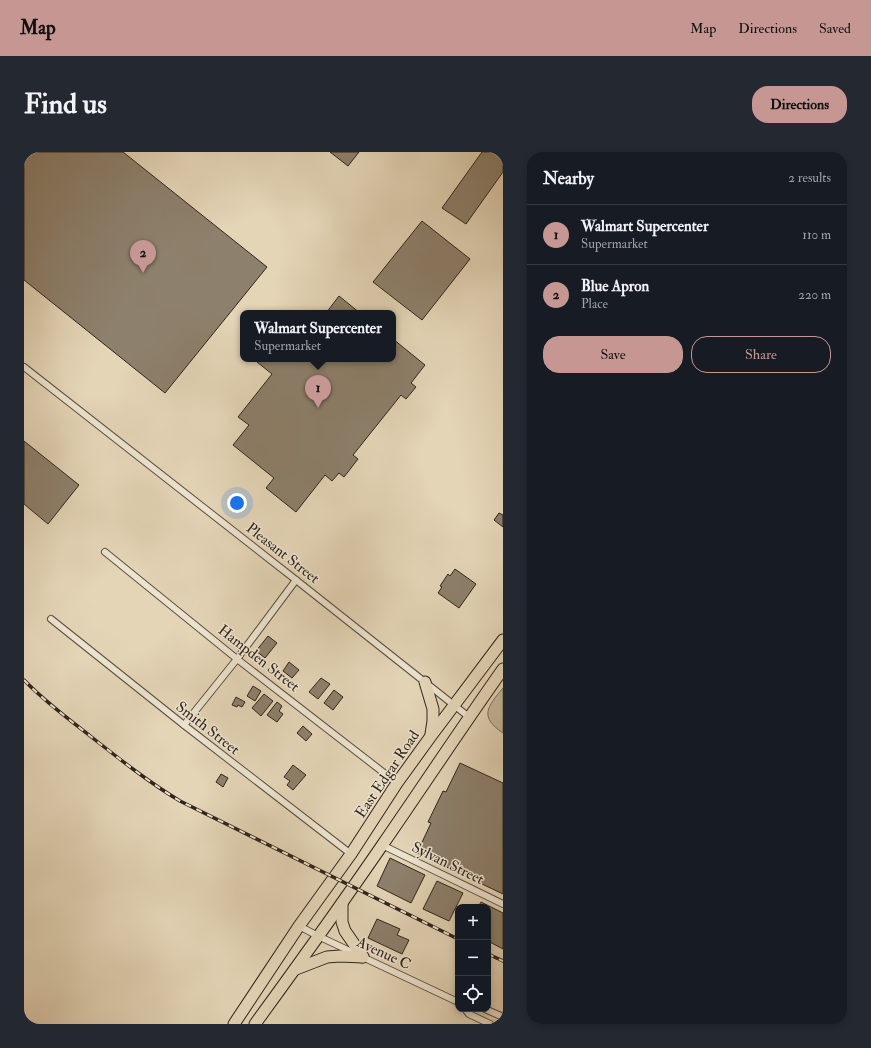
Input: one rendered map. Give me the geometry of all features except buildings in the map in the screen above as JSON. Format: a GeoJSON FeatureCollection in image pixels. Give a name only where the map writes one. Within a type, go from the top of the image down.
{"type":"FeatureCollection","features":[{"type":"Feature","properties":{"kind":"highway","name":"East Edgar Road"},"geometry":{"type":"LineString","coordinates":[[234,1024],[299,926],[351,854],[397,783],[454,704],[503,640]]}},
{"type":"Feature","properties":{"kind":"highway"},"geometry":{"type":"LineString","coordinates":[[255,1024],[342,903],[469,717],[503,670]]}},
{"type":"Feature","properties":{"kind":"highway"},"geometry":{"type":"LineString","coordinates":[[425,682],[432,705],[433,720],[431,736]]}},
{"type":"Feature","properties":{"kind":"highway"},"geometry":{"type":"LineString","coordinates":[[342,903],[342,922],[345,931],[363,957]]}},
{"type":"Feature","properties":{"kind":"highway"},"geometry":{"type":"LineString","coordinates":[[296,968],[327,957],[363,957]]}},
{"type":"Feature","properties":{"kind":"street","name":"Pleasant Street"},"geometry":{"type":"LineString","coordinates":[[24,367],[469,717]]}},
{"type":"Feature","properties":{"kind":"street","name":"Hampden Street"},"geometry":{"type":"LineString","coordinates":[[106,552],[237,659],[397,783]]}},
{"type":"Feature","properties":{"kind":"street"},"geometry":{"type":"LineString","coordinates":[[184,725],[237,659],[296,580]]}},
{"type":"Feature","properties":{"kind":"street","name":"Smith Street"},"geometry":{"type":"LineString","coordinates":[[51,619],[184,725],[351,854]]}},
{"type":"Feature","properties":{"kind":"street","name":"Sylvan Street"},"geometry":{"type":"LineString","coordinates":[[382,845],[503,904]]}},
{"type":"Feature","properties":{"kind":"street","name":"Avenue C"},"geometry":{"type":"LineString","coordinates":[[299,926],[455,1001]]}},
{"type":"Feature","properties":{"kind":"street"},"geometry":{"type":"LineString","coordinates":[[467,1012],[490,1024]]}},
{"type":"Feature","properties":{"kind":"street"},"geometry":{"type":"LineString","coordinates":[[491,1012],[503,1017]]}},
{"type":"Feature","properties":{"kind":"shaded area"},"geometry":{"type":"Polygon","coordinates":[[[503,688],[503,733],[491,722],[488,717],[488,712],[493,701],[503,688]]]}},
{"type":"Feature","properties":{"kind":"railway"},"geometry":{"type":"LineString","coordinates":[[24,680],[67,718],[147,779],[180,801],[455,938]]}},
{"type":"Feature","properties":{"kind":"railway"},"geometry":{"type":"LineString","coordinates":[[491,955],[503,961]]}},
{"type":"Feature","properties":{"kind":"place","name":"Blue Apron"},"geometry":{"type":"Point","coordinates":[143,273]}},
{"type":"Feature","properties":{"kind":"place","name":"Walmart Supercenter"},"geometry":{"type":"Point","coordinates":[318,408]}}]}
